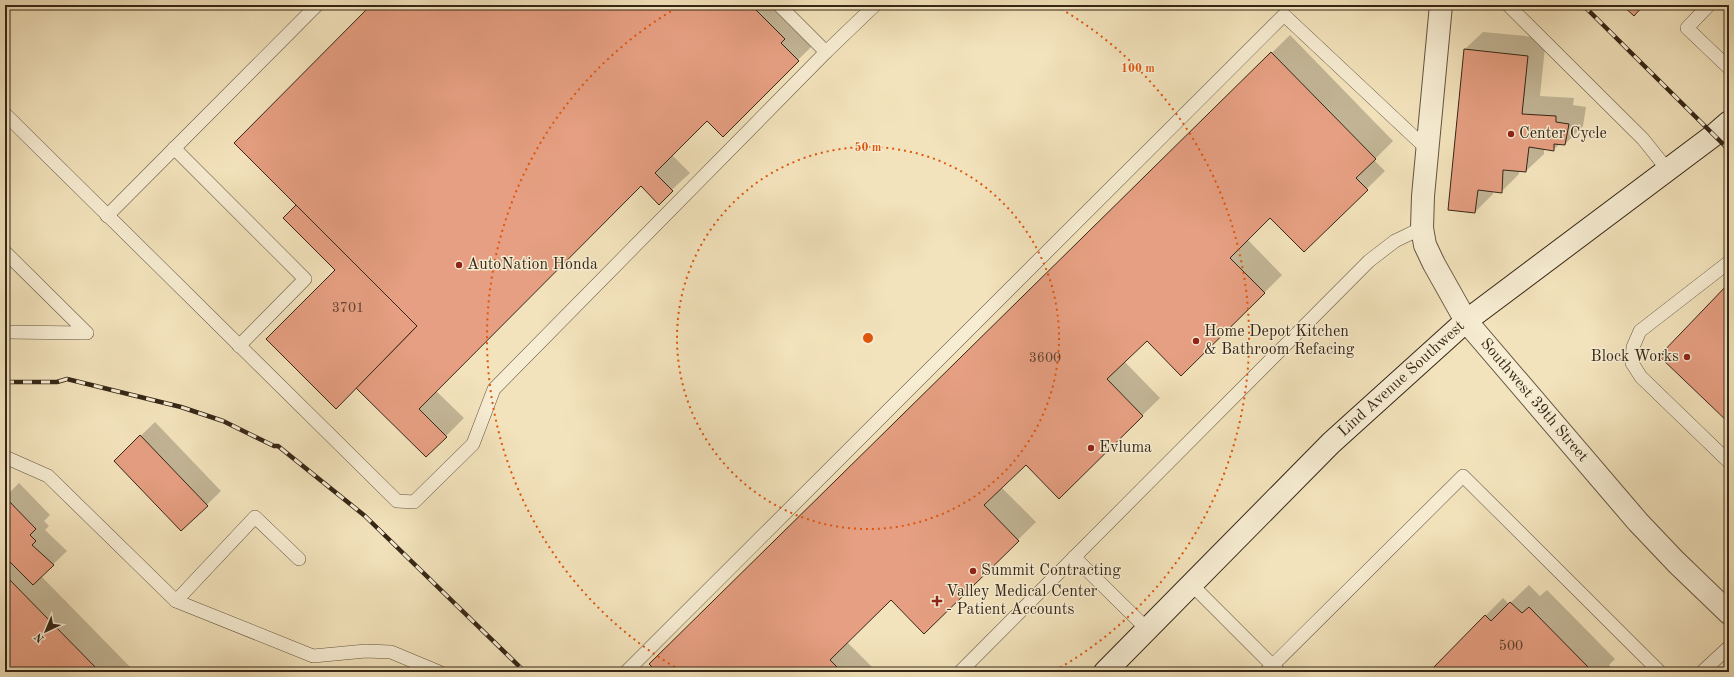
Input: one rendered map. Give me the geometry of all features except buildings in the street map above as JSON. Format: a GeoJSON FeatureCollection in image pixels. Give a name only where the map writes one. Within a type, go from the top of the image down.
{"type":"FeatureCollection","features":[{"type":"Feature","properties":{"kind":"main road","name":"Southwest 39th Street"},"geometry":{"type":"LineString","coordinates":[[1441,5],[1423,196],[1422,228],[1425,245],[1431,258],[1466,321],[1638,522],[1676,562],[1729,613]]}},
{"type":"Feature","properties":{"kind":"main road","name":"Lind Avenue Southwest"},"geometry":{"type":"LineString","coordinates":[[1105,672],[1331,443],[1466,321],[1714,135],[1729,122]]}},
{"type":"Feature","properties":{"kind":"lane"},"geometry":{"type":"LineString","coordinates":[[107,216],[317,5]]}},
{"type":"Feature","properties":{"kind":"lane"},"geometry":{"type":"LineString","coordinates":[[780,5],[826,52]]}},
{"type":"Feature","properties":{"kind":"lane"},"geometry":{"type":"LineString","coordinates":[[5,114],[397,501],[414,502],[473,444],[494,390],[874,5]]}},
{"type":"Feature","properties":{"kind":"lane"},"geometry":{"type":"LineString","coordinates":[[1508,5],[1643,139],[1667,169]]}},
{"type":"Feature","properties":{"kind":"lane"},"geometry":{"type":"LineString","coordinates":[[1709,5],[1688,28],[1729,68]]}},
{"type":"Feature","properties":{"kind":"lane"},"geometry":{"type":"LineString","coordinates":[[626,672],[1284,15],[1427,149]]}},
{"type":"Feature","properties":{"kind":"lane"},"geometry":{"type":"LineString","coordinates":[[174,148],[305,280],[239,346]]}},
{"type":"Feature","properties":{"kind":"lane"},"geometry":{"type":"LineString","coordinates":[[960,672],[1369,262],[1395,241],[1422,228]]}},
{"type":"Feature","properties":{"kind":"lane"},"geometry":{"type":"LineString","coordinates":[[5,252],[87,334],[5,332]]}},
{"type":"Feature","properties":{"kind":"lane"},"geometry":{"type":"LineString","coordinates":[[1729,262],[1640,331],[1633,347],[1632,364],[1641,377],[1729,462]]}},
{"type":"Feature","properties":{"kind":"lane"},"geometry":{"type":"LineString","coordinates":[[5,457],[48,476],[176,601],[313,656],[366,651],[391,652],[439,672]]}},
{"type":"Feature","properties":{"kind":"lane"},"geometry":{"type":"LineString","coordinates":[[1192,585],[1273,670],[1463,476],[1660,672]]}},
{"type":"Feature","properties":{"kind":"lane"},"geometry":{"type":"LineString","coordinates":[[176,601],[255,517],[299,559]]}},
{"type":"Feature","properties":{"kind":"lane"},"geometry":{"type":"LineString","coordinates":[[1074,557],[1148,630]]}},
{"type":"Feature","properties":{"kind":"lane"},"geometry":{"type":"LineString","coordinates":[[1702,672],[1729,647]]}},
{"type":"Feature","properties":{"kind":"railway"},"geometry":{"type":"LineString","coordinates":[[1583,5],[1729,150]]}},
{"type":"Feature","properties":{"kind":"railway"},"geometry":{"type":"LineString","coordinates":[[5,382],[57,382],[67,379],[181,407],[223,421],[274,446],[278,446],[365,516],[525,672]]}},
{"type":"Feature","properties":{"kind":"place","name":"Center Cycle"},"geometry":{"type":"Point","coordinates":[1511,134]}},
{"type":"Feature","properties":{"kind":"place","name":"AutoNation Honda"},"geometry":{"type":"Point","coordinates":[459,265]}},
{"type":"Feature","properties":{"kind":"place","name":"Home Depot Kitchen & Bathroom Refacing"},"geometry":{"type":"Point","coordinates":[1196,341]}},
{"type":"Feature","properties":{"kind":"place","name":"Block Works"},"geometry":{"type":"Point","coordinates":[1687,357]}},
{"type":"Feature","properties":{"kind":"place","name":"Evluma"},"geometry":{"type":"Point","coordinates":[1091,448]}},
{"type":"Feature","properties":{"kind":"place","name":"Summit Contracting"},"geometry":{"type":"Point","coordinates":[973,571]}},
{"type":"Feature","properties":{"kind":"place","name":"Valley Medical Center - Patient Accounts"},"geometry":{"type":"Point","coordinates":[937,601]}}]}
